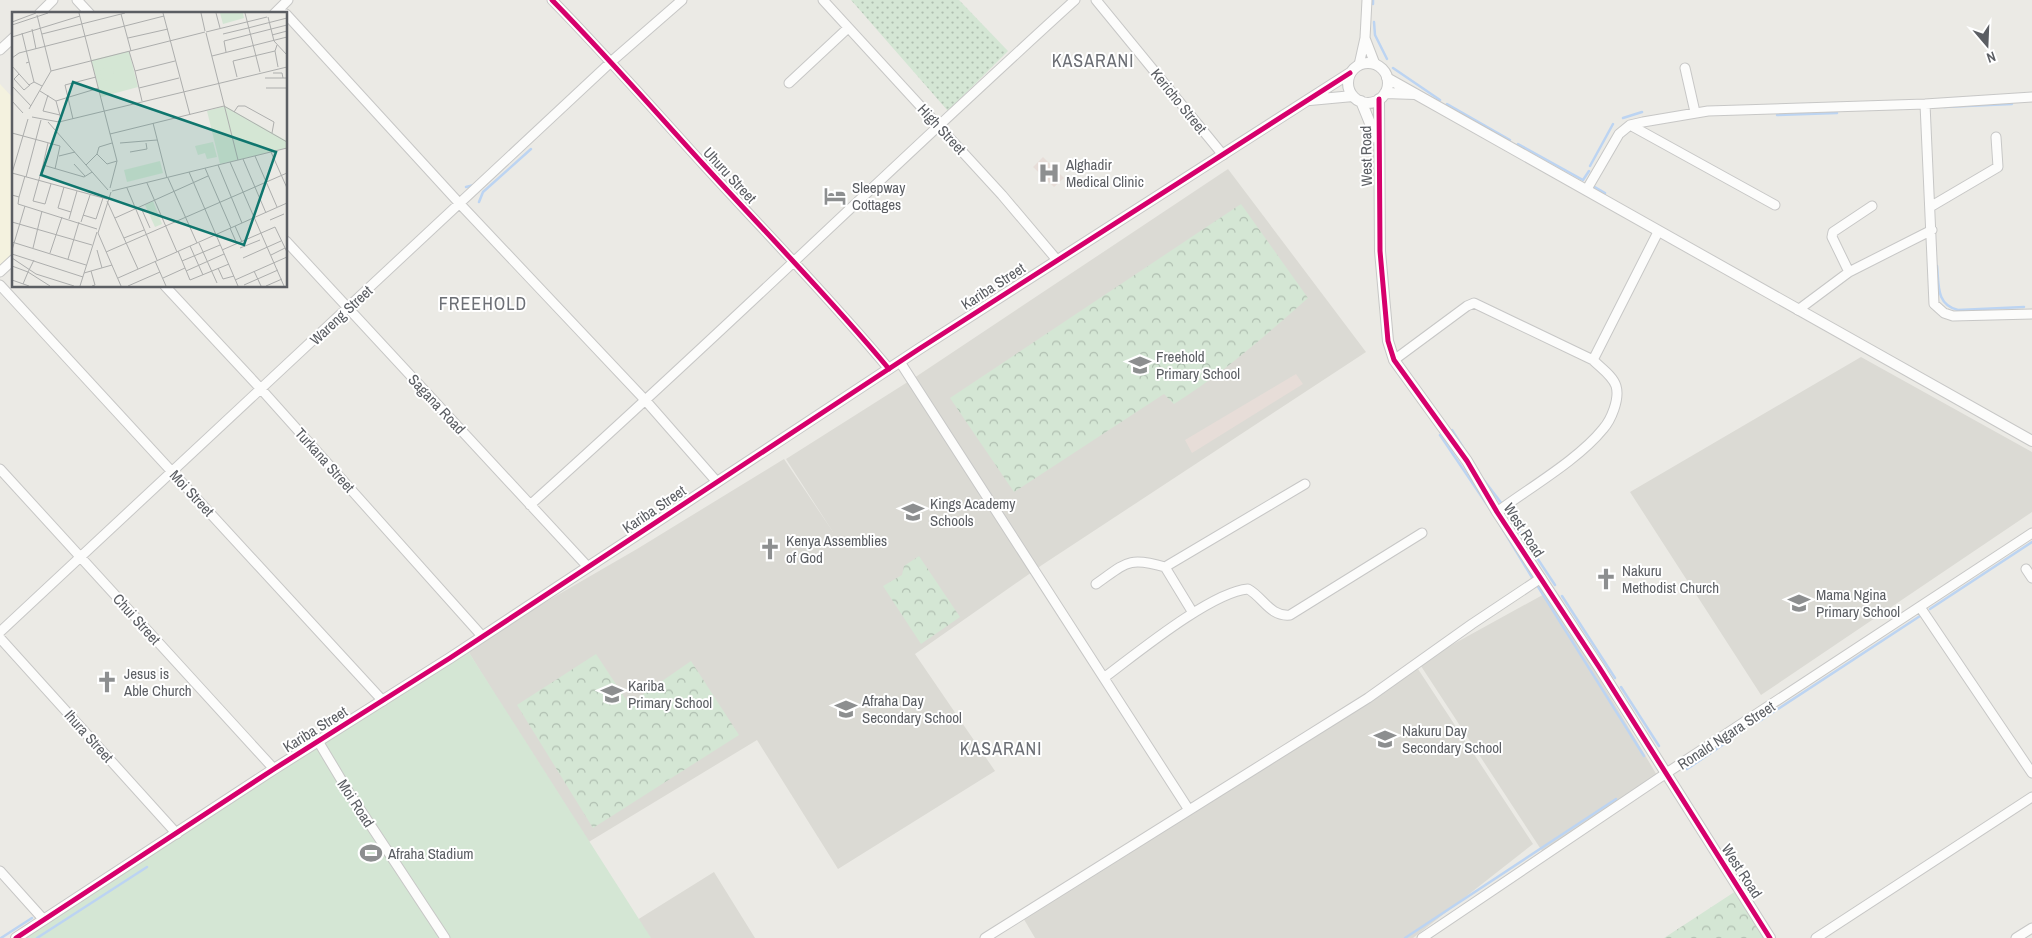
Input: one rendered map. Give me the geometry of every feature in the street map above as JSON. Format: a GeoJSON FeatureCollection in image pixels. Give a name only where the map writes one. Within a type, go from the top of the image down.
{"type":"FeatureCollection","features":[{"type":"Feature","properties":{"kind":"street"},"geometry":{"type":"LineString","coordinates":[[41,12],[53,0]]}},
{"type":"Feature","properties":{"kind":"street"},"geometry":{"type":"LineString","coordinates":[[77,0],[88,12]]}},
{"type":"Feature","properties":{"kind":"street"},"geometry":{"type":"LineString","coordinates":[[280,10],[288,0]]}},
{"type":"Feature","properties":{"kind":"street","name":"Uhuru Street"},"geometry":{"type":"LineString","coordinates":[[552,0],[612,61],[888,369]]}},
{"type":"Feature","properties":{"kind":"street","name":"Wareng Street"},"geometry":{"type":"LineString","coordinates":[[0,632],[612,61],[682,0]]}},
{"type":"Feature","properties":{"kind":"street","name":"High Street"},"geometry":{"type":"LineString","coordinates":[[823,0],[939,125],[1057,260]]}},
{"type":"Feature","properties":{"kind":"street"},"geometry":{"type":"LineString","coordinates":[[530,505],[646,401],[939,125],[1075,0]]}},
{"type":"Feature","properties":{"kind":"street","name":"Kericho Street"},"geometry":{"type":"LineString","coordinates":[[1096,0],[1223,155]]}},
{"type":"Feature","properties":{"kind":"street"},"geometry":{"type":"LineString","coordinates":[[1357,98],[1348,85],[1350,73],[1359,65],[1365,38],[1367,0]]}},
{"type":"Feature","properties":{"kind":"street"},"geometry":{"type":"LineString","coordinates":[[288,19],[646,401],[717,482]]}},
{"type":"Feature","properties":{"kind":"street"},"geometry":{"type":"LineString","coordinates":[[789,83],[848,28]]}},
{"type":"Feature","properties":{"kind":"street"},"geometry":{"type":"LineString","coordinates":[[1365,38],[1375,64],[1383,70],[1387,78],[1433,102],[1501,144],[1588,189],[1658,232],[2032,441]]}},
{"type":"Feature","properties":{"kind":"street"},"geometry":{"type":"LineString","coordinates":[[0,50],[12,39]]}},
{"type":"Feature","properties":{"kind":"street"},"geometry":{"type":"LineString","coordinates":[[1359,65],[1375,64]]}},
{"type":"Feature","properties":{"kind":"street"},"geometry":{"type":"LineString","coordinates":[[1685,68],[1695,112]]}},
{"type":"Feature","properties":{"kind":"street","name":"Kariba Street"},"geometry":{"type":"LineString","coordinates":[[16,938],[318,741],[383,701],[888,369],[1350,73]]}},
{"type":"Feature","properties":{"kind":"street"},"geometry":{"type":"LineString","coordinates":[[1382,96],[1387,78]]}},
{"type":"Feature","properties":{"kind":"street"},"geometry":{"type":"LineString","coordinates":[[1306,100],[1357,98],[1370,102],[1382,96],[1416,94]]}},
{"type":"Feature","properties":{"kind":"street","name":"West Road"},"geometry":{"type":"LineString","coordinates":[[1382,96],[1378,141],[1380,252],[1388,341],[1394,360],[1467,461],[1496,512],[1541,578],[1770,938]]}},
{"type":"Feature","properties":{"kind":"street","name":"West Road"},"geometry":{"type":"LineString","coordinates":[[1357,98],[1378,141]]}},
{"type":"Feature","properties":{"kind":"street"},"geometry":{"type":"LineString","coordinates":[[1588,189],[1612,143],[1619,134],[1630,126],[1695,112],[1925,104],[2032,98]]}},
{"type":"Feature","properties":{"kind":"street"},"geometry":{"type":"LineString","coordinates":[[1925,104],[1934,304],[1944,313],[1966,318],[2032,314]]}},
{"type":"Feature","properties":{"kind":"street"},"geometry":{"type":"LineString","coordinates":[[1630,126],[1775,205]]}},
{"type":"Feature","properties":{"kind":"street"},"geometry":{"type":"LineString","coordinates":[[1930,207],[1998,167],[1996,137]]}},
{"type":"Feature","properties":{"kind":"street"},"geometry":{"type":"LineString","coordinates":[[1849,272],[1832,238],[1833,232],[1872,206]]}},
{"type":"Feature","properties":{"kind":"street"},"geometry":{"type":"LineString","coordinates":[[1798,310],[1849,272],[1932,230]]}},
{"type":"Feature","properties":{"kind":"street"},"geometry":{"type":"LineString","coordinates":[[1594,360],[1658,232]]}},
{"type":"Feature","properties":{"kind":"street","name":"Sagana Road"},"geometry":{"type":"LineString","coordinates":[[288,243],[588,567]]}},
{"type":"Feature","properties":{"kind":"street"},"geometry":{"type":"LineString","coordinates":[[0,272],[12,261]]}},
{"type":"Feature","properties":{"kind":"street","name":"Moi Street"},"geometry":{"type":"LineString","coordinates":[[0,285],[383,701]]}},
{"type":"Feature","properties":{"kind":"street","name":"Turkana Street"},"geometry":{"type":"LineString","coordinates":[[167,288],[261,389],[482,636]]}},
{"type":"Feature","properties":{"kind":"street"},"geometry":{"type":"LineString","coordinates":[[1394,360],[1474,303],[1594,360],[1614,382],[1617,391],[1614,407],[1604,428],[1561,465],[1496,512]]}},
{"type":"Feature","properties":{"kind":"street"},"geometry":{"type":"LineString","coordinates":[[900,362],[1190,810]]}},
{"type":"Feature","properties":{"kind":"street","name":"Chui Street"},"geometry":{"type":"LineString","coordinates":[[0,469],[274,770]]}},
{"type":"Feature","properties":{"kind":"street"},"geometry":{"type":"LineString","coordinates":[[1096,584],[1130,561],[1144,561],[1165,566],[1305,484]]}},
{"type":"Feature","properties":{"kind":"street"},"geometry":{"type":"LineString","coordinates":[[1105,678],[1193,613],[1236,592],[1248,589],[1268,607],[1283,615],[1290,615],[1422,532]]}},
{"type":"Feature","properties":{"kind":"street","name":"Ronald Ngara Street"},"geometry":{"type":"LineString","coordinates":[[1422,938],[1665,774],[2032,533]]}},
{"type":"Feature","properties":{"kind":"street"},"geometry":{"type":"LineString","coordinates":[[1165,566],[1193,613]]}},
{"type":"Feature","properties":{"kind":"street"},"geometry":{"type":"LineString","coordinates":[[2026,569],[2032,578]]}},
{"type":"Feature","properties":{"kind":"street"},"geometry":{"type":"LineString","coordinates":[[985,938],[1368,698],[1472,624],[1541,578]]}},
{"type":"Feature","properties":{"kind":"street"},"geometry":{"type":"LineString","coordinates":[[1920,608],[2032,773]]}},
{"type":"Feature","properties":{"kind":"street","name":"Ihura Street"},"geometry":{"type":"LineString","coordinates":[[0,638],[177,834]]}},
{"type":"Feature","properties":{"kind":"street","name":"Moi Road"},"geometry":{"type":"LineString","coordinates":[[318,741],[348,791],[445,938]]}},
{"type":"Feature","properties":{"kind":"street"},"geometry":{"type":"LineString","coordinates":[[1816,938],[2032,797]]}},
{"type":"Feature","properties":{"kind":"street"},"geometry":{"type":"LineString","coordinates":[[0,871],[44,920]]}},
{"type":"Feature","properties":{"kind":"street"},"geometry":{"type":"LineString","coordinates":[[2016,938],[2032,928]]}},
{"type":"Feature","properties":{"kind":"shaded area"},"geometry":{"type":"Polygon","coordinates":[[[0,84],[12,97],[12,261],[0,272],[0,84]]]}},
{"type":"Feature","properties":{"kind":"shaded area","name":"Alghadir Medical Clinic"},"geometry":{"type":"Polygon","coordinates":[[[1043,157],[1064,178],[1054,187],[1033,167],[1043,157]]]}},
{"type":"Feature","properties":{"kind":"shaded area"},"geometry":{"type":"Polygon","coordinates":[[[1228,169],[1366,352],[1042,565],[915,654],[995,771],[838,869],[757,740],[587,843],[466,648],[637,549],[784,459],[833,532],[786,459],[914,378],[1228,169]]]}},
{"type":"Feature","properties":{"kind":"shaded area","name":"Mama Ngina Primary School"},"geometry":{"type":"Polygon","coordinates":[[[1861,357],[2032,452],[2032,512],[1761,695],[1630,492],[1861,357]]]}},
{"type":"Feature","properties":{"kind":"shaded area"},"geometry":{"type":"Polygon","coordinates":[[[1296,374],[1303,384],[1192,453],[1185,440],[1296,374]]]}},
{"type":"Feature","properties":{"kind":"shaded area"},"geometry":{"type":"Polygon","coordinates":[[[1548,592],[1658,777],[1544,854],[1419,663],[1548,592]]]}},
{"type":"Feature","properties":{"kind":"shaded area","name":"Nakuru Day Secondary School"},"geometry":{"type":"Polygon","coordinates":[[[1418,669],[1533,844],[1413,938],[1035,938],[1022,916],[1418,669]]]}},
{"type":"Feature","properties":{"kind":"shaded area"},"geometry":{"type":"Polygon","coordinates":[[[714,872],[755,938],[648,938],[637,920],[714,872]]]}},
{"type":"Feature","properties":{"kind":"green space"},"geometry":{"type":"Polygon","coordinates":[[[851,0],[959,0],[1008,51],[948,111],[851,0]]]}},
{"type":"Feature","properties":{"kind":"green space"},"geometry":{"type":"Polygon","coordinates":[[[1241,204],[1308,298],[1243,354],[1210,380],[1174,404],[1164,394],[1014,492],[950,398],[1241,204]]]}},
{"type":"Feature","properties":{"kind":"green space"},"geometry":{"type":"Polygon","coordinates":[[[919,556],[960,617],[921,644],[883,586],[902,575],[904,566],[919,556]]]}},
{"type":"Feature","properties":{"kind":"green space","name":"Afraha Stadium"},"geometry":{"type":"Polygon","coordinates":[[[466,648],[651,938],[15,938],[466,648]]]}},
{"type":"Feature","properties":{"kind":"green space"},"geometry":{"type":"Polygon","coordinates":[[[596,654],[629,704],[691,661],[739,735],[593,828],[517,705],[596,654]]]}},
{"type":"Feature","properties":{"kind":"green space"},"geometry":{"type":"Polygon","coordinates":[[[1739,889],[1772,938],[1664,938],[1739,889]]]}},
{"type":"Feature","properties":{"kind":"waterway"},"geometry":{"type":"LineString","coordinates":[[1374,22],[1375,35],[1387,59]]}},
{"type":"Feature","properties":{"kind":"waterway"},"geometry":{"type":"LineString","coordinates":[[1393,68],[1440,100]]}},
{"type":"Feature","properties":{"kind":"waterway"},"geometry":{"type":"LineString","coordinates":[[1447,104],[1510,140]]}},
{"type":"Feature","properties":{"kind":"waterway"},"geometry":{"type":"LineString","coordinates":[[1944,107],[2012,104]]}},
{"type":"Feature","properties":{"kind":"waterway"},"geometry":{"type":"LineString","coordinates":[[1623,118],[1642,112]]}},
{"type":"Feature","properties":{"kind":"waterway"},"geometry":{"type":"LineString","coordinates":[[1777,115],[1837,113]]}},
{"type":"Feature","properties":{"kind":"waterway"},"geometry":{"type":"LineString","coordinates":[[1590,166],[1613,124]]}},
{"type":"Feature","properties":{"kind":"waterway"},"geometry":{"type":"LineString","coordinates":[[1518,144],[1583,180],[1589,171]]}},
{"type":"Feature","properties":{"kind":"waterway"},"geometry":{"type":"LineString","coordinates":[[479,202],[483,192],[531,149]]}},
{"type":"Feature","properties":{"kind":"waterway"},"geometry":{"type":"LineString","coordinates":[[466,187],[474,185]]}},
{"type":"Feature","properties":{"kind":"waterway"},"geometry":{"type":"LineString","coordinates":[[1593,186],[1605,193]]}},
{"type":"Feature","properties":{"kind":"waterway"},"geometry":{"type":"LineString","coordinates":[[1937,266],[1942,299],[1951,307],[1958,310],[2024,307]]}},
{"type":"Feature","properties":{"kind":"waterway"},"geometry":{"type":"LineString","coordinates":[[1452,430],[1471,460]]}},
{"type":"Feature","properties":{"kind":"waterway"},"geometry":{"type":"LineString","coordinates":[[1440,435],[1492,512]]}},
{"type":"Feature","properties":{"kind":"waterway"},"geometry":{"type":"LineString","coordinates":[[1483,479],[1502,504]]}},
{"type":"Feature","properties":{"kind":"waterway"},"geometry":{"type":"LineString","coordinates":[[1506,511],[1555,585]]}},
{"type":"Feature","properties":{"kind":"waterway"},"geometry":{"type":"LineString","coordinates":[[1499,523],[1533,579]]}},
{"type":"Feature","properties":{"kind":"waterway"},"geometry":{"type":"LineString","coordinates":[[1930,609],[2032,542]]}},
{"type":"Feature","properties":{"kind":"waterway"},"geometry":{"type":"LineString","coordinates":[[1537,585],[1644,756]]}},
{"type":"Feature","properties":{"kind":"waterway"},"geometry":{"type":"LineString","coordinates":[[1562,596],[1615,678]]}},
{"type":"Feature","properties":{"kind":"waterway"},"geometry":{"type":"LineString","coordinates":[[1758,722],[1920,616]]}},
{"type":"Feature","properties":{"kind":"waterway"},"geometry":{"type":"LineString","coordinates":[[1621,687],[1659,746]]}},
{"type":"Feature","properties":{"kind":"waterway"},"geometry":{"type":"LineString","coordinates":[[1687,769],[1746,729]]}},
{"type":"Feature","properties":{"kind":"waterway"},"geometry":{"type":"LineString","coordinates":[[1405,938],[1616,799]]}},
{"type":"Feature","properties":{"kind":"waterway"},"geometry":{"type":"LineString","coordinates":[[37,938],[147,867]]}},
{"type":"Feature","properties":{"kind":"waterway"},"geometry":{"type":"LineString","coordinates":[[1,938],[32,918]]}},
{"type":"Feature","properties":{"kind":"cycle path"},"geometry":{"type":"LineString","coordinates":[[552,0],[821,291],[889,369]]}},
{"type":"Feature","properties":{"kind":"cycle path"},"geometry":{"type":"LineString","coordinates":[[16,938],[274,769],[450,658],[919,349],[1350,73]]}},
{"type":"Feature","properties":{"kind":"cycle path"},"geometry":{"type":"LineString","coordinates":[[1379,99],[1380,251],[1388,341],[1394,360],[1467,461],[1497,512],[1599,667],[1770,938]]}},
{"type":"Feature","properties":{"kind":"place","name":"Alghadir Medical Clinic"},"geometry":{"type":"Point","coordinates":[1049,173]}},
{"type":"Feature","properties":{"kind":"place","name":"Sleepway Cottages"},"geometry":{"type":"Point","coordinates":[835,196]}},
{"type":"Feature","properties":{"kind":"place","name":"Freehold Primary School"},"geometry":{"type":"Point","coordinates":[1140,365]}},
{"type":"Feature","properties":{"kind":"place","name":"Kings Academy Schools"},"geometry":{"type":"Point","coordinates":[913,512]}},
{"type":"Feature","properties":{"kind":"place","name":"Kenya Assemblies of God"},"geometry":{"type":"Point","coordinates":[770,549]}},
{"type":"Feature","properties":{"kind":"place","name":"Nakuru Methodist Church"},"geometry":{"type":"Point","coordinates":[1606,579]}},
{"type":"Feature","properties":{"kind":"place","name":"Mama Ngina Primary School"},"geometry":{"type":"Point","coordinates":[1799,603]}},
{"type":"Feature","properties":{"kind":"place","name":"Jesus is Able Church"},"geometry":{"type":"Point","coordinates":[107,682]}},
{"type":"Feature","properties":{"kind":"place","name":"Kariba Primary School"},"geometry":{"type":"Point","coordinates":[612,694]}},
{"type":"Feature","properties":{"kind":"place","name":"Afraha Day Secondary School"},"geometry":{"type":"Point","coordinates":[846,709]}},
{"type":"Feature","properties":{"kind":"place","name":"Nakuru Day Secondary School"},"geometry":{"type":"Point","coordinates":[1385,739]}},
{"type":"Feature","properties":{"kind":"place","name":"Afraha Stadium"},"geometry":{"type":"Point","coordinates":[371,853]}},
{"type":"Feature","properties":{"kind":"district","name":"KASARANI"},"geometry":{"type":"Point","coordinates":[1093,60]}},
{"type":"Feature","properties":{"kind":"district","name":"FREEHOLD"},"geometry":{"type":"Point","coordinates":[483,303]}},
{"type":"Feature","properties":{"kind":"district","name":"KASARANI"},"geometry":{"type":"Point","coordinates":[1001,748]}}]}
